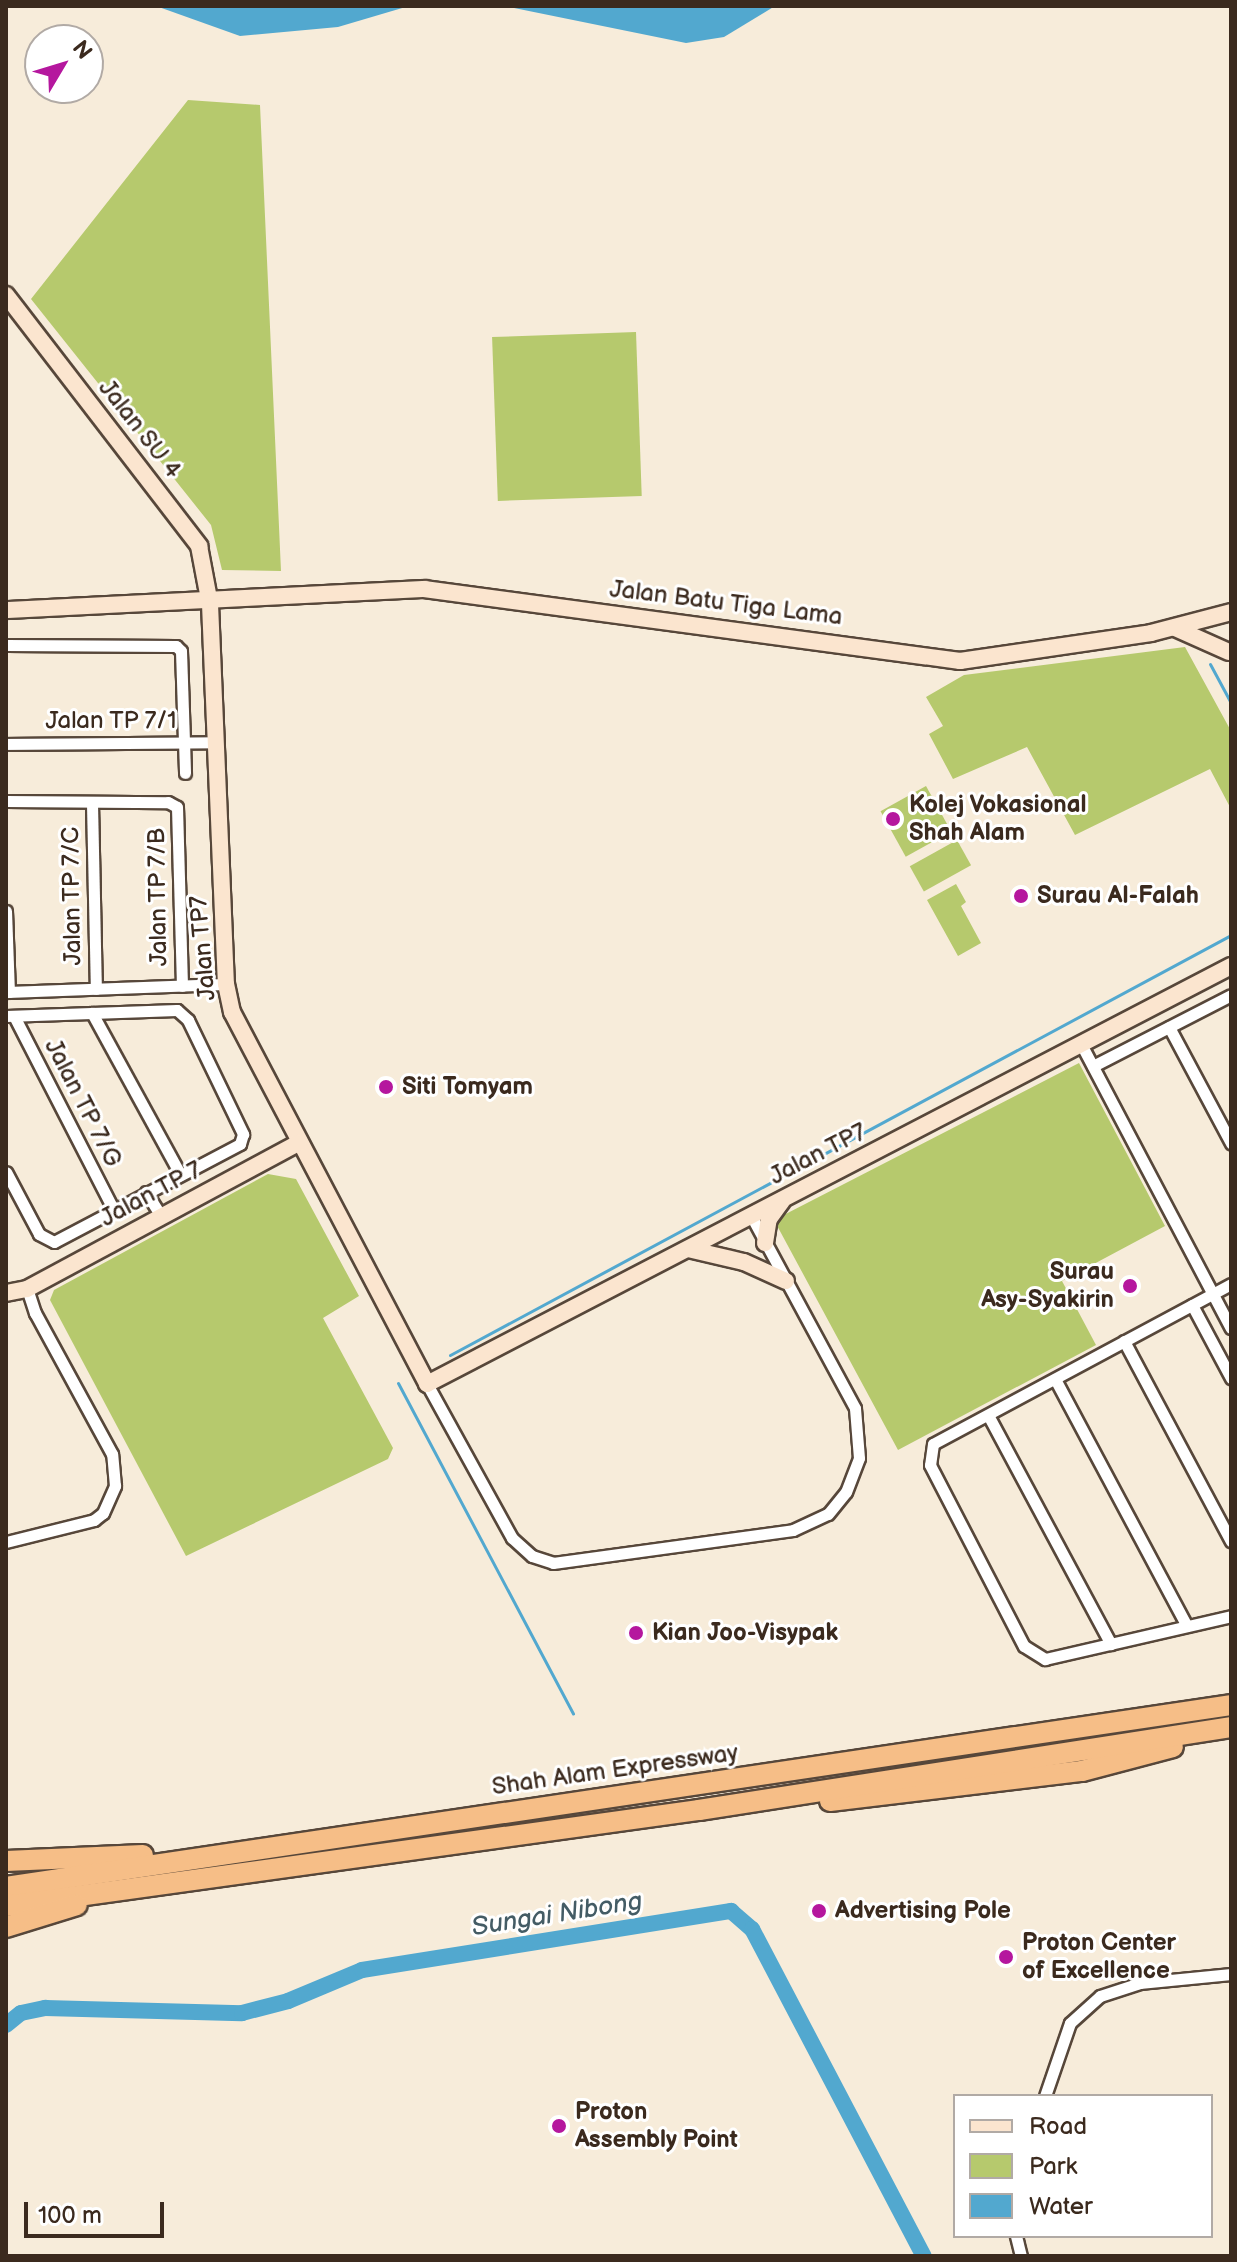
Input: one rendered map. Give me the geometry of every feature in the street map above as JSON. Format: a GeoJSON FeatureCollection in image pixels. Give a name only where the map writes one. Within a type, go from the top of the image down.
{"type":"FeatureCollection","features":[{"type":"Feature","properties":{"kind":"highway","name":"Shah Alam Expressway"},"geometry":{"type":"LineString","coordinates":[[6,1887],[1231,1705]]}},
{"type":"Feature","properties":{"kind":"highway","name":"Shah Alam Expressway"},"geometry":{"type":"LineString","coordinates":[[6,1906],[699,1810],[1231,1729]]}},
{"type":"Feature","properties":{"kind":"highway"},"geometry":{"type":"LineString","coordinates":[[6,1861],[247,1850]]}},
{"type":"Feature","properties":{"kind":"highway"},"geometry":{"type":"LineString","coordinates":[[6,1927],[130,1887]]}},
{"type":"Feature","properties":{"kind":"street","name":"Jalan SU 4"},"geometry":{"type":"LineString","coordinates":[[6,295],[191,533],[205,561],[210,604]]}},
{"type":"Feature","properties":{"kind":"street","name":"Jalan Batu Tiga Lama"},"geometry":{"type":"LineString","coordinates":[[6,610],[210,604],[424,589],[960,661],[1175,628],[1231,612]]}},
{"type":"Feature","properties":{"kind":"street","name":"Jalan TP7"},"geometry":{"type":"LineString","coordinates":[[210,604],[226,984],[232,1012],[420,1373],[512,1538],[532,1556],[553,1563],[793,1530],[828,1514],[846,1492],[859,1458],[855,1408],[751,1216]]}},
{"type":"Feature","properties":{"kind":"street"},"geometry":{"type":"LineString","coordinates":[[1212,619],[1230,648]]}},
{"type":"Feature","properties":{"kind":"street"},"geometry":{"type":"LineString","coordinates":[[1175,628],[1230,648]]}},
{"type":"Feature","properties":{"kind":"street"},"geometry":{"type":"LineString","coordinates":[[6,645],[176,646],[181,651],[185,773]]}},
{"type":"Feature","properties":{"kind":"street","name":"Jalan TP 7/1"},"geometry":{"type":"LineString","coordinates":[[6,744],[215,742]]}},
{"type":"Feature","properties":{"kind":"street"},"geometry":{"type":"LineString","coordinates":[[6,801],[92,803]]}},
{"type":"Feature","properties":{"kind":"street","name":"Jalan TP 7/B"},"geometry":{"type":"LineString","coordinates":[[92,803],[168,802],[177,807],[182,986]]}},
{"type":"Feature","properties":{"kind":"street","name":"Jalan TP 7/C"},"geometry":{"type":"LineString","coordinates":[[92,803],[96,989]]}},
{"type":"Feature","properties":{"kind":"street"},"geometry":{"type":"LineString","coordinates":[[6,911],[8,992],[226,984]]}},
{"type":"Feature","properties":{"kind":"street","name":"Jalan TP7"},"geometry":{"type":"LineString","coordinates":[[420,1373],[688,1249],[1231,966]]}},
{"type":"Feature","properties":{"kind":"street"},"geometry":{"type":"LineString","coordinates":[[1093,1066],[1231,995]]}},
{"type":"Feature","properties":{"kind":"street"},"geometry":{"type":"LineString","coordinates":[[6,1172],[39,1234],[54,1242],[240,1144],[240,1121],[188,1020],[177,1010],[10,1016]]}},
{"type":"Feature","properties":{"kind":"street"},"geometry":{"type":"LineString","coordinates":[[92,1013],[180,1174]]}},
{"type":"Feature","properties":{"kind":"street","name":"Jalan TP 7/G"},"geometry":{"type":"LineString","coordinates":[[10,1016],[113,1209]]}},
{"type":"Feature","properties":{"kind":"street"},"geometry":{"type":"LineString","coordinates":[[1169,1027],[1231,1143]]}},
{"type":"Feature","properties":{"kind":"street"},"geometry":{"type":"LineString","coordinates":[[1081,1044],[1231,1328]]}},
{"type":"Feature","properties":{"kind":"street","name":"Jalan TP 7"},"geometry":{"type":"LineString","coordinates":[[6,1293],[27,1289],[298,1143]]}},
{"type":"Feature","properties":{"kind":"street"},"geometry":{"type":"LineString","coordinates":[[146,1192],[161,1216]]}},
{"type":"Feature","properties":{"kind":"street"},"geometry":{"type":"LineString","coordinates":[[765,1243],[769,1219],[782,1199]]}},
{"type":"Feature","properties":{"kind":"street"},"geometry":{"type":"LineString","coordinates":[[688,1249],[744,1262],[786,1281]]}},
{"type":"Feature","properties":{"kind":"street"},"geometry":{"type":"LineString","coordinates":[[1231,1284],[933,1444],[930,1465],[1024,1646],[1045,1659],[1231,1616]]}},
{"type":"Feature","properties":{"kind":"street"},"geometry":{"type":"LineString","coordinates":[[6,1542],[94,1520],[103,1513],[115,1486],[112,1454],[35,1313],[27,1289]]}},
{"type":"Feature","properties":{"kind":"street"},"geometry":{"type":"LineString","coordinates":[[1192,1305],[1231,1378]]}},
{"type":"Feature","properties":{"kind":"street"},"geometry":{"type":"LineString","coordinates":[[1124,1341],[1231,1541]]}},
{"type":"Feature","properties":{"kind":"street"},"geometry":{"type":"LineString","coordinates":[[1055,1379],[1187,1626]]}},
{"type":"Feature","properties":{"kind":"street"},"geometry":{"type":"LineString","coordinates":[[988,1415],[1111,1644]]}},
{"type":"Feature","properties":{"kind":"street"},"geometry":{"type":"LineString","coordinates":[[1046,2094],[1070,2023],[1100,1996],[1140,1983],[1231,1974]]}},
{"type":"Feature","properties":{"kind":"green space"},"geometry":{"type":"Polygon","coordinates":[[[188,100],[260,105],[281,571],[222,570],[211,525],[31,299],[188,100]]]}},
{"type":"Feature","properties":{"kind":"green space"},"geometry":{"type":"Polygon","coordinates":[[[636,332],[642,496],[498,501],[492,337],[636,332]]]}},
{"type":"Feature","properties":{"kind":"green space"},"geometry":{"type":"Polygon","coordinates":[[[1185,647],[1231,731],[1231,809],[1210,769],[1075,835],[1027,747],[953,779],[929,734],[943,726],[926,697],[964,675],[1185,647]]]}},
{"type":"Feature","properties":{"kind":"green space"},"geometry":{"type":"Polygon","coordinates":[[[926,786],[951,831],[906,857],[881,811],[926,786]]]}},
{"type":"Feature","properties":{"kind":"green space"},"geometry":{"type":"Polygon","coordinates":[[[957,840],[971,865],[924,892],[910,866],[957,840]]]}},
{"type":"Feature","properties":{"kind":"green space"},"geometry":{"type":"Polygon","coordinates":[[[956,884],[966,902],[961,906],[981,943],[958,956],[927,900],[956,884]]]}},
{"type":"Feature","properties":{"kind":"green space"},"geometry":{"type":"Polygon","coordinates":[[[1079,1063],[1165,1226],[1062,1281],[1096,1345],[898,1450],[774,1220],[1079,1063]]]}},
{"type":"Feature","properties":{"kind":"green space"},"geometry":{"type":"Polygon","coordinates":[[[268,1174],[296,1179],[359,1296],[323,1318],[393,1448],[388,1459],[186,1556],[50,1300],[54,1290],[268,1174]]]}},
{"type":"Feature","properties":{"kind":"water"},"geometry":{"type":"Polygon","coordinates":[[[156,6],[409,6],[338,27],[240,36],[156,6]]]}},
{"type":"Feature","properties":{"kind":"water"},"geometry":{"type":"Polygon","coordinates":[[[504,6],[775,6],[724,37],[686,43],[504,6]]]}},
{"type":"Feature","properties":{"kind":"waterway"},"geometry":{"type":"LineString","coordinates":[[1210,664],[1231,703]]}},
{"type":"Feature","properties":{"kind":"waterway"},"geometry":{"type":"LineString","coordinates":[[450,1355],[1231,935]]}},
{"type":"Feature","properties":{"kind":"waterway"},"geometry":{"type":"LineString","coordinates":[[398,1383],[573,1714]]}},
{"type":"Feature","properties":{"kind":"waterway","name":"Sungai Nibong"},"geometry":{"type":"LineString","coordinates":[[6,2025],[21,2013],[45,2008],[242,2013],[288,2001],[362,1970],[731,1911],[752,1929],[924,2256]]}},
{"type":"Feature","properties":{"kind":"place","name":"Kolej Vokasional Shah Alam"},"geometry":{"type":"Point","coordinates":[893,819]}},
{"type":"Feature","properties":{"kind":"place","name":"Surau Al-Falah"},"geometry":{"type":"Point","coordinates":[1021,896]}},
{"type":"Feature","properties":{"kind":"place","name":"Siti Tomyam"},"geometry":{"type":"Point","coordinates":[386,1087]}},
{"type":"Feature","properties":{"kind":"place","name":"Surau Asy-Syakirin"},"geometry":{"type":"Point","coordinates":[1130,1286]}},
{"type":"Feature","properties":{"kind":"place","name":"Kian Joo-Visypak"},"geometry":{"type":"Point","coordinates":[636,1633]}},
{"type":"Feature","properties":{"kind":"place","name":"Advertising Pole"},"geometry":{"type":"Point","coordinates":[819,1911]}},
{"type":"Feature","properties":{"kind":"place","name":"Proton Center of Excellence"},"geometry":{"type":"Point","coordinates":[1006,1957]}},
{"type":"Feature","properties":{"kind":"place","name":"Proton Assembly Point"},"geometry":{"type":"Point","coordinates":[559,2126]}}]}
